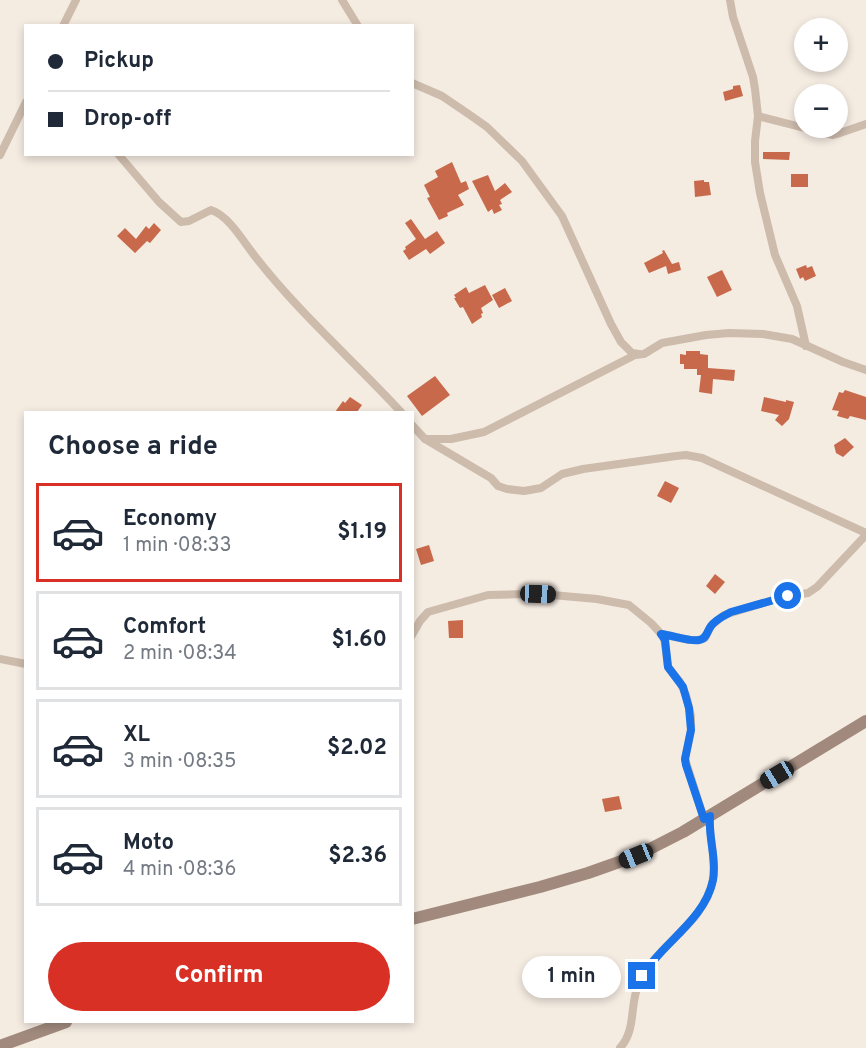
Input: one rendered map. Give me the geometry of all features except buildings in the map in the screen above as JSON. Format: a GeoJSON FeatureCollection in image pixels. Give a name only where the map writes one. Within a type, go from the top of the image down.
{"type":"FeatureCollection","features":[{"type":"Feature","properties":{"kind":"street"},"geometry":{"type":"LineString","coordinates":[[64,24],[76,0]]}},
{"type":"Feature","properties":{"kind":"street"},"geometry":{"type":"LineString","coordinates":[[342,0],[357,24]]}},
{"type":"Feature","properties":{"kind":"street"},"geometry":{"type":"LineString","coordinates":[[730,0],[753,77],[758,116],[755,162],[760,193],[775,255],[797,306],[806,345]]}},
{"type":"Feature","properties":{"kind":"street"},"geometry":{"type":"LineString","coordinates":[[414,84],[442,96],[470,115],[522,161],[562,216],[621,342],[632,353],[644,354]]}},
{"type":"Feature","properties":{"kind":"street"},"geometry":{"type":"LineString","coordinates":[[0,155],[24,104]]}},
{"type":"Feature","properties":{"kind":"street"},"geometry":{"type":"LineString","coordinates":[[758,116],[832,135],[866,124]]}},
{"type":"Feature","properties":{"kind":"street"},"geometry":{"type":"LineString","coordinates":[[119,156],[159,202],[181,222],[189,221],[211,210],[221,214],[261,264],[307,315],[400,411]]}},
{"type":"Feature","properties":{"kind":"street"},"geometry":{"type":"LineString","coordinates":[[425,439],[451,439],[484,432],[634,355],[644,354],[662,343],[706,335],[763,334],[792,339],[835,359],[866,370]]}},
{"type":"Feature","properties":{"kind":"street"},"geometry":{"type":"LineString","coordinates":[[414,427],[425,439],[490,478],[498,486],[507,489],[524,491],[541,488],[562,474],[583,469],[686,455],[702,458],[866,534],[817,587],[808,593],[783,597],[731,612],[711,626],[705,638],[700,640],[661,634]]}},
{"type":"Feature","properties":{"kind":"street"},"geometry":{"type":"LineString","coordinates":[[414,632],[428,612],[488,595],[552,595],[622,603],[633,609],[665,640],[668,667],[683,687],[689,708],[691,730],[685,759],[707,817],[713,876],[704,904],[642,976],[636,991],[628,1036],[620,1048]]}},
{"type":"Feature","properties":{"kind":"street"},"geometry":{"type":"LineString","coordinates":[[0,659],[24,664]]}},
{"type":"Feature","properties":{"kind":"street"},"geometry":{"type":"LineString","coordinates":[[414,918],[588,873],[655,847],[866,722]]}},
{"type":"Feature","properties":{"kind":"street"},"geometry":{"type":"LineString","coordinates":[[0,1046],[63,1023]]}},
{"type":"Feature","properties":{"kind":"route"},"geometry":{"type":"LineString","coordinates":[[642,976],[704,904],[713,876],[710,816],[704,819],[685,759],[691,730],[691,716],[683,687],[668,667],[666,644],[661,634],[700,640],[705,638],[711,626],[724,615],[788,596]]}}]}
